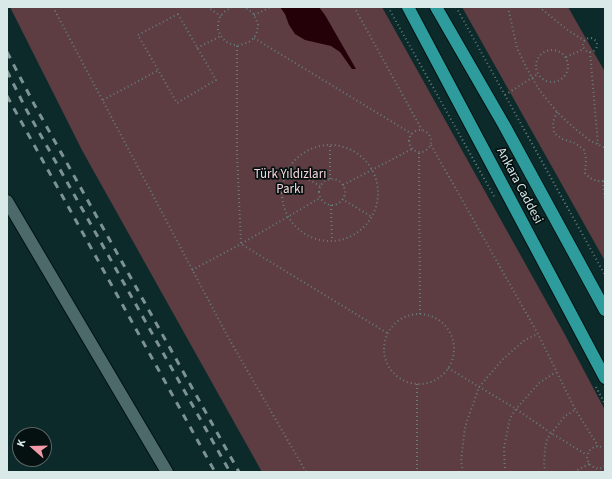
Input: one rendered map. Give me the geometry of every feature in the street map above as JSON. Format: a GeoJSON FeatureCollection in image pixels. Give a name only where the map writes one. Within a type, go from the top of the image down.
{"type":"FeatureCollection","features":[{"type":"Feature","properties":{"kind":"highway","name":"Ankara Caddesi"},"geometry":{"type":"LineString","coordinates":[[408,7],[599,380]]}},
{"type":"Feature","properties":{"kind":"highway","name":"Ankara Caddesi"},"geometry":{"type":"LineString","coordinates":[[436,7],[504,125],[605,310]]}},
{"type":"Feature","properties":{"kind":"street"},"geometry":{"type":"LineString","coordinates":[[7,201],[167,472]]}},
{"type":"Feature","properties":{"kind":"path"},"geometry":{"type":"LineString","coordinates":[[53,7],[228,337],[306,472]]}},
{"type":"Feature","properties":{"kind":"path"},"geometry":{"type":"LineString","coordinates":[[207,7],[221,16]]}},
{"type":"Feature","properties":{"kind":"path"},"geometry":{"type":"LineString","coordinates":[[232,7],[221,16],[218,24],[218,30],[225,41],[237,46],[244,45],[249,42],[254,38],[257,32],[258,25],[254,15],[244,7]]}},
{"type":"Feature","properties":{"kind":"path"},"geometry":{"type":"LineString","coordinates":[[254,15],[271,7]]}},
{"type":"Feature","properties":{"kind":"path"},"geometry":{"type":"LineString","coordinates":[[354,7],[422,130],[426,131],[431,137],[431,145],[538,334],[575,409],[598,446]]}},
{"type":"Feature","properties":{"kind":"path"},"geometry":{"type":"LineString","coordinates":[[388,7],[496,200]]}},
{"type":"Feature","properties":{"kind":"path"},"geometry":{"type":"LineString","coordinates":[[456,7],[605,275]]}},
{"type":"Feature","properties":{"kind":"path"},"geometry":{"type":"LineString","coordinates":[[508,7],[517,48],[540,91],[557,112],[574,128],[605,148]]}},
{"type":"Feature","properties":{"kind":"path"},"geometry":{"type":"LineString","coordinates":[[539,7],[569,31],[585,41]]}},
{"type":"Feature","properties":{"kind":"path"},"geometry":{"type":"LineString","coordinates":[[178,14],[197,48],[216,80],[177,103],[138,35],[178,14]]}},
{"type":"Feature","properties":{"kind":"path"},"geometry":{"type":"LineString","coordinates":[[197,48],[221,36]]}},
{"type":"Feature","properties":{"kind":"path"},"geometry":{"type":"LineString","coordinates":[[254,38],[412,134]]}},
{"type":"Feature","properties":{"kind":"path"},"geometry":{"type":"LineString","coordinates":[[585,41],[591,39],[596,42],[596,49],[590,52]]}},
{"type":"Feature","properties":{"kind":"path"},"geometry":{"type":"LineString","coordinates":[[584,49],[585,41]]}},
{"type":"Feature","properties":{"kind":"path"},"geometry":{"type":"LineString","coordinates":[[237,46],[237,153],[241,244]]}},
{"type":"Feature","properties":{"kind":"path"},"geometry":{"type":"LineString","coordinates":[[584,49],[590,52]]}},
{"type":"Feature","properties":{"kind":"path"},"geometry":{"type":"LineString","coordinates":[[566,57],[584,49]]}},
{"type":"Feature","properties":{"kind":"path"},"geometry":{"type":"LineString","coordinates":[[557,50],[566,57],[568,66],[567,71],[561,79],[551,82],[546,81],[538,74],[536,63],[538,58],[546,51],[557,50]]}},
{"type":"Feature","properties":{"kind":"path"},"geometry":{"type":"LineString","coordinates":[[590,52],[598,144]]}},
{"type":"Feature","properties":{"kind":"path"},"geometry":{"type":"LineString","coordinates":[[102,100],[159,70]]}},
{"type":"Feature","properties":{"kind":"path"},"geometry":{"type":"LineString","coordinates":[[505,95],[538,74]]}},
{"type":"Feature","properties":{"kind":"path"},"geometry":{"type":"LineString","coordinates":[[557,112],[553,122],[554,133],[575,143],[584,150],[586,160],[585,173],[590,178],[597,181],[604,181],[605,201]]}},
{"type":"Feature","properties":{"kind":"path"},"geometry":{"type":"LineString","coordinates":[[422,130],[418,130],[412,134],[409,143],[412,149],[419,153],[427,151],[431,145]]}},
{"type":"Feature","properties":{"kind":"path"},"geometry":{"type":"LineString","coordinates":[[330,144],[330,179]]}},
{"type":"Feature","properties":{"kind":"path"},"geometry":{"type":"LineString","coordinates":[[330,144],[347,147],[361,155],[373,169],[378,182],[379,198],[375,212],[367,226],[355,235],[340,241],[325,242],[310,237],[298,229],[288,217],[282,201],[283,184],[288,168],[299,155],[314,147],[330,144]]}},
{"type":"Feature","properties":{"kind":"path"},"geometry":{"type":"LineString","coordinates":[[343,185],[412,149]]}},
{"type":"Feature","properties":{"kind":"path"},"geometry":{"type":"LineString","coordinates":[[419,153],[420,314]]}},
{"type":"Feature","properties":{"kind":"path"},"geometry":{"type":"LineString","coordinates":[[288,168],[320,186]]}},
{"type":"Feature","properties":{"kind":"path"},"geometry":{"type":"LineString","coordinates":[[330,179],[338,180],[343,185],[345,191],[342,200],[339,203],[331,205],[323,201],[319,194],[320,186],[326,180],[330,179]]}},
{"type":"Feature","properties":{"kind":"path"},"geometry":{"type":"LineString","coordinates":[[192,270],[241,244],[320,198]]}},
{"type":"Feature","properties":{"kind":"path"},"geometry":{"type":"LineString","coordinates":[[342,200],[372,217]]}},
{"type":"Feature","properties":{"kind":"path"},"geometry":{"type":"LineString","coordinates":[[331,205],[332,241]]}},
{"type":"Feature","properties":{"kind":"path"},"geometry":{"type":"LineString","coordinates":[[241,244],[387,333]]}},
{"type":"Feature","properties":{"kind":"path"},"geometry":{"type":"LineString","coordinates":[[427,314],[438,319],[446,326],[452,336],[454,347],[453,358],[448,368],[440,377],[429,383],[417,384],[405,382],[395,375],[387,366],[383,354],[384,342],[387,333],[395,322],[405,316],[427,314]]}},
{"type":"Feature","properties":{"kind":"path"},"geometry":{"type":"LineString","coordinates":[[463,472],[461,461],[465,427],[479,387],[503,359],[525,340],[538,334]]}},
{"type":"Feature","properties":{"kind":"path"},"geometry":{"type":"LineString","coordinates":[[448,368],[587,454]]}},
{"type":"Feature","properties":{"kind":"path"},"geometry":{"type":"LineString","coordinates":[[505,472],[504,448],[510,418],[539,383],[556,372]]}},
{"type":"Feature","properties":{"kind":"path"},"geometry":{"type":"LineString","coordinates":[[599,380],[605,404]]}},
{"type":"Feature","properties":{"kind":"path"},"geometry":{"type":"LineString","coordinates":[[417,384],[417,472]]}},
{"type":"Feature","properties":{"kind":"path"},"geometry":{"type":"LineString","coordinates":[[546,472],[544,466],[544,449],[547,439],[565,416],[575,409]]}},
{"type":"Feature","properties":{"kind":"path"},"geometry":{"type":"LineString","coordinates":[[605,448],[598,446],[591,448],[587,454],[589,464],[595,468],[605,466]]}},
{"type":"Feature","properties":{"kind":"path"},"geometry":{"type":"LineString","coordinates":[[574,472],[589,464]]}},
{"type":"Feature","properties":{"kind":"green space","name":"Türk Yıldızları Parkı"},"geometry":{"type":"Polygon","coordinates":[[[10,7],[382,7],[564,333],[605,410],[605,472],[262,472],[83,152],[10,7]]]}},
{"type":"Feature","properties":{"kind":"green space"},"geometry":{"type":"Polygon","coordinates":[[[462,7],[568,7],[605,72],[605,261],[462,7]]]}},
{"type":"Feature","properties":{"kind":"shaded area"},"geometry":{"type":"Polygon","coordinates":[[[280,7],[319,7],[356,69],[352,69],[340,52],[331,46],[305,40],[295,34],[280,7]]]}},
{"type":"Feature","properties":{"kind":"railway"},"geometry":{"type":"LineString","coordinates":[[7,52],[34,104],[239,472]]}},
{"type":"Feature","properties":{"kind":"railway"},"geometry":{"type":"LineString","coordinates":[[7,71],[26,109],[230,472]]}},
{"type":"Feature","properties":{"kind":"railway"},"geometry":{"type":"LineString","coordinates":[[7,96],[215,472]]}}]}
